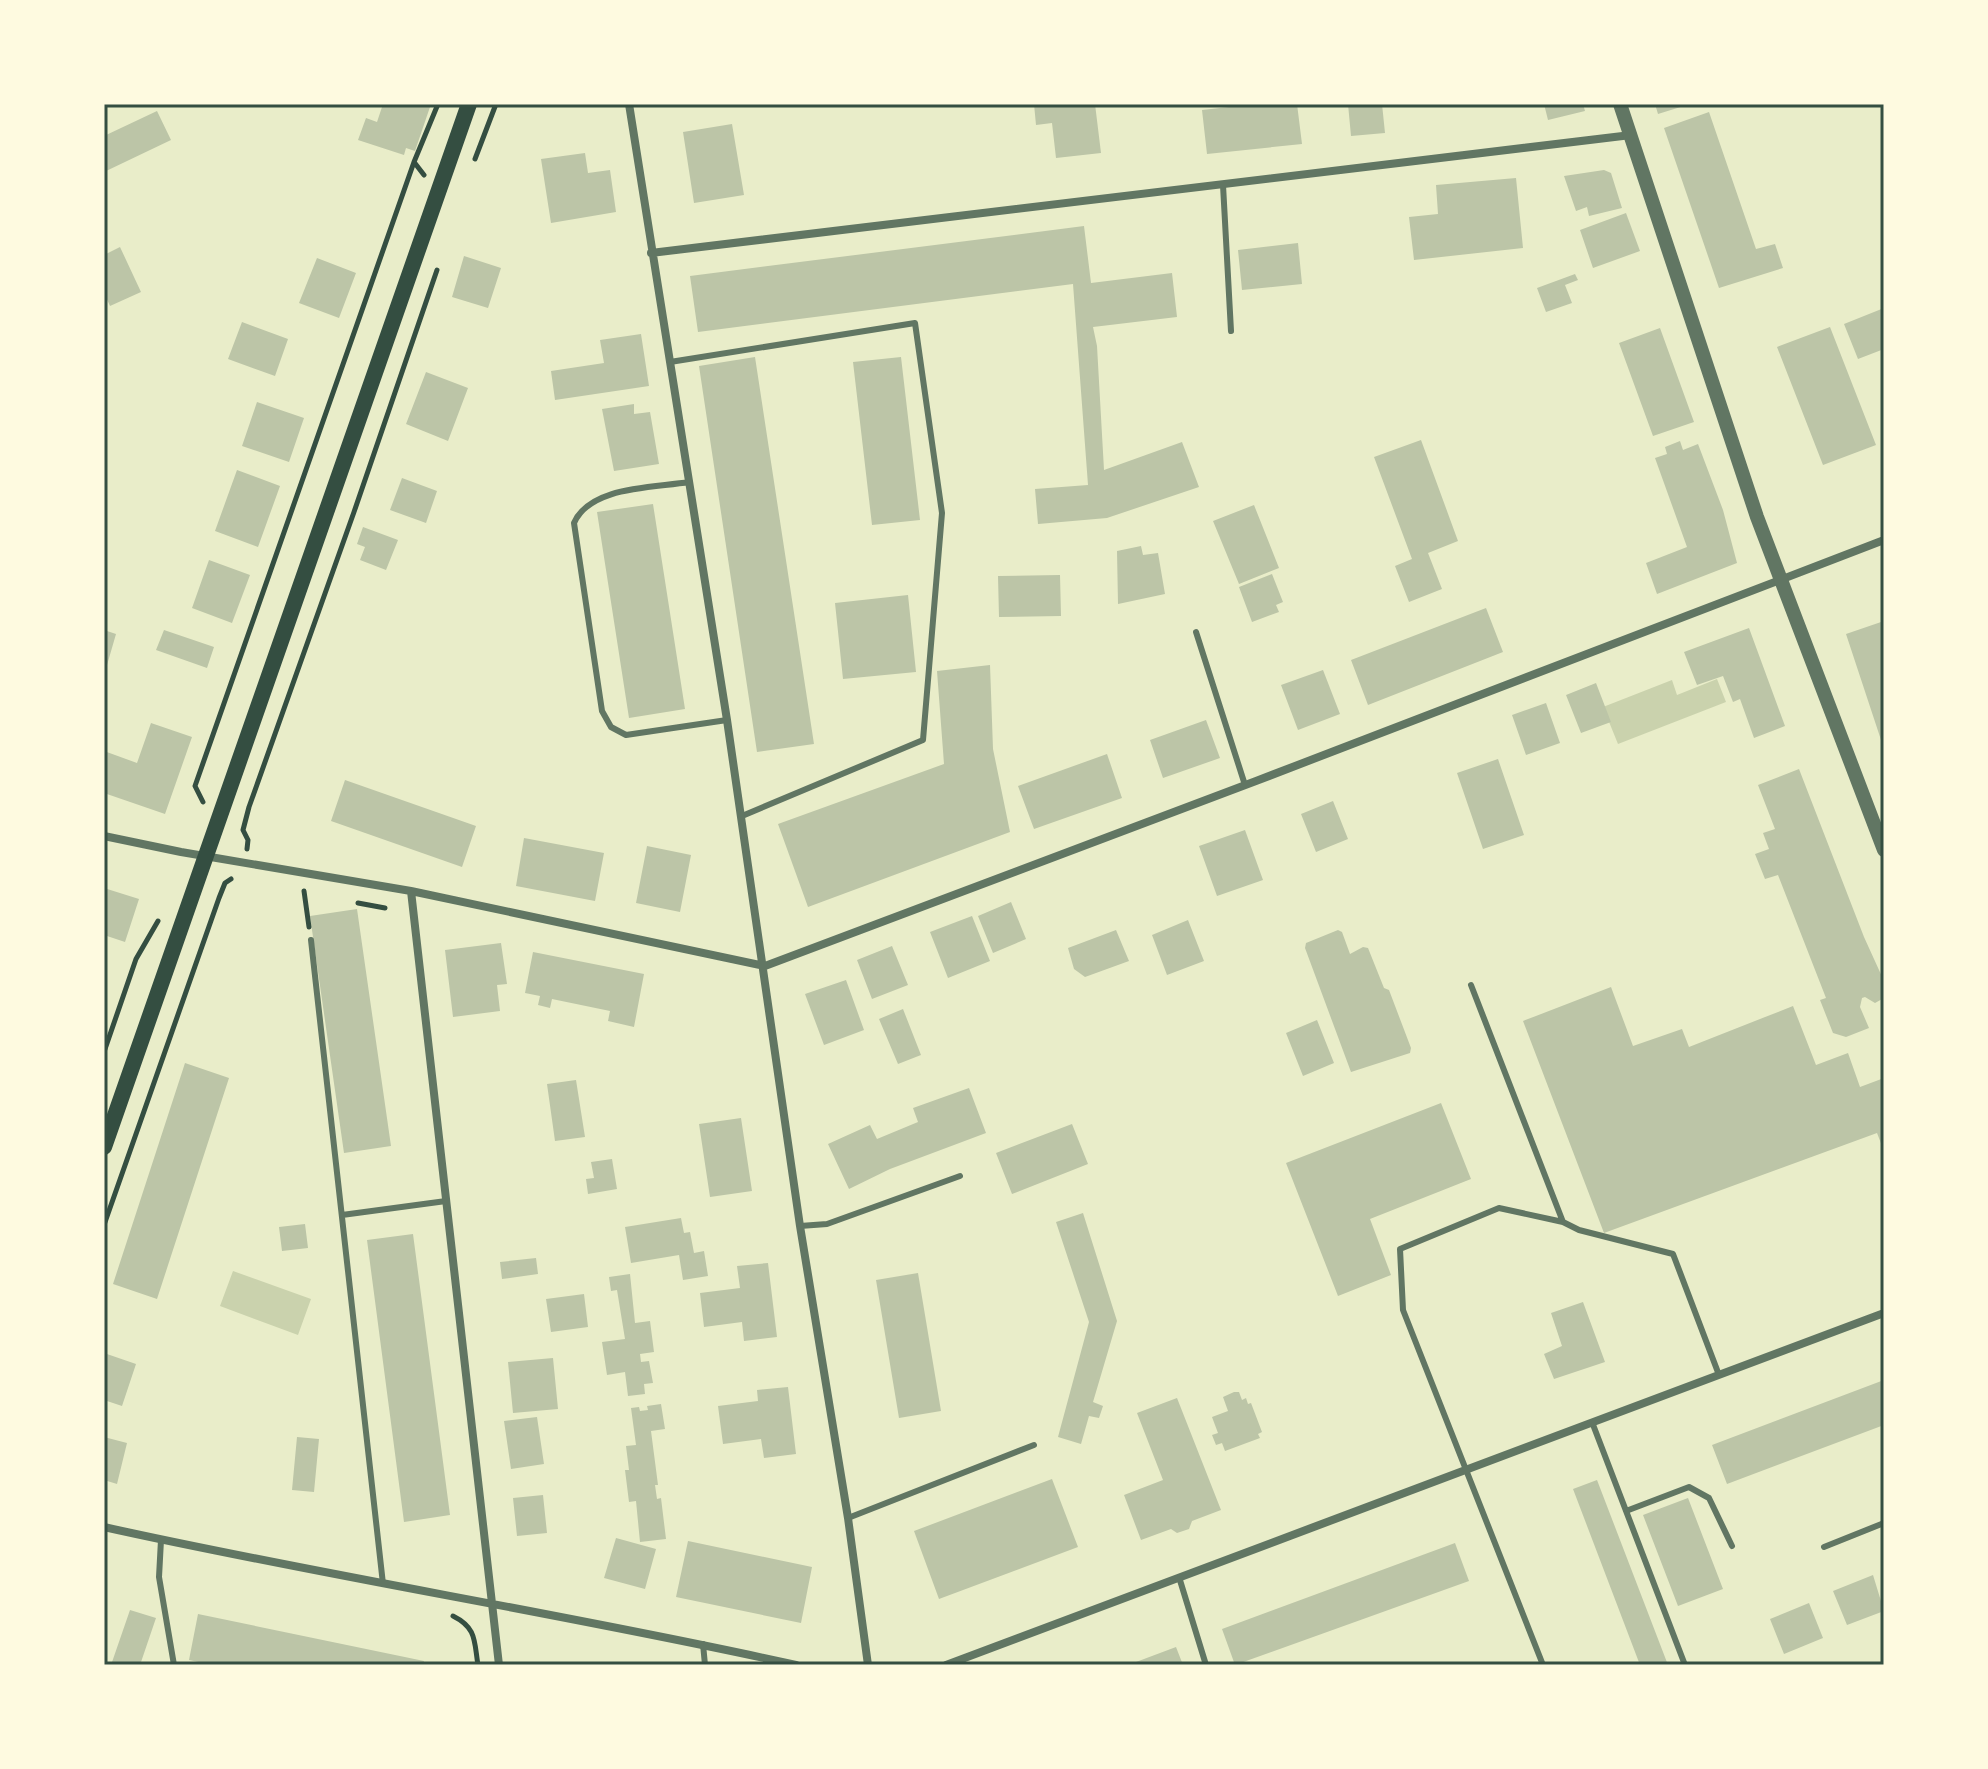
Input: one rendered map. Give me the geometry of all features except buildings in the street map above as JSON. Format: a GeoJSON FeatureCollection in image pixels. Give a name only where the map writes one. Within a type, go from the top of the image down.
{"type":"FeatureCollection","features":[{"type":"Feature","properties":{"kind":"main road"},"geometry":{"type":"LineString","coordinates":[[104,1147],[469,104]]}},
{"type":"Feature","properties":{"kind":"street"},"geometry":{"type":"LineString","coordinates":[[629,104],[765,966],[800,1226],[848,1518],[868,1665]]}},
{"type":"Feature","properties":{"kind":"street"},"geometry":{"type":"LineString","coordinates":[[1620,104],[1780,580],[1884,850]]}},
{"type":"Feature","properties":{"kind":"street"},"geometry":{"type":"LineString","coordinates":[[651,253],[1631,135]]}},
{"type":"Feature","properties":{"kind":"street"},"geometry":{"type":"LineString","coordinates":[[104,836],[411,891],[765,966],[1884,540]]}},
{"type":"Feature","properties":{"kind":"street"},"geometry":{"type":"LineString","coordinates":[[411,891],[499,1665]]}},
{"type":"Feature","properties":{"kind":"street"},"geometry":{"type":"LineString","coordinates":[[946,1665],[1884,1313]]}},
{"type":"Feature","properties":{"kind":"street"},"geometry":{"type":"LineString","coordinates":[[104,1527],[383,1584],[703,1644],[796,1665]]}},
{"type":"Feature","properties":{"kind":"lane"},"geometry":{"type":"LineString","coordinates":[[1223,185],[1231,331]]}},
{"type":"Feature","properties":{"kind":"lane"},"geometry":{"type":"LineString","coordinates":[[670,362],[915,323],[942,513],[923,740],[742,816]]}},
{"type":"Feature","properties":{"kind":"lane"},"geometry":{"type":"LineString","coordinates":[[689,482],[595,498],[578,514],[574,523],[602,711],[611,727],[626,735],[727,720]]}},
{"type":"Feature","properties":{"kind":"lane"},"geometry":{"type":"LineString","coordinates":[[1196,632],[1245,785]]}},
{"type":"Feature","properties":{"kind":"lane"},"geometry":{"type":"LineString","coordinates":[[311,940],[383,1584]]}},
{"type":"Feature","properties":{"kind":"lane"},"geometry":{"type":"LineString","coordinates":[[1471,985],[1563,1222]]}},
{"type":"Feature","properties":{"kind":"lane"},"geometry":{"type":"LineString","coordinates":[[800,1226],[827,1224],[960,1176]]}},
{"type":"Feature","properties":{"kind":"lane"},"geometry":{"type":"LineString","coordinates":[[342,1215],[446,1201]]}},
{"type":"Feature","properties":{"kind":"lane"},"geometry":{"type":"LineString","coordinates":[[1543,1665],[1403,1310],[1400,1249],[1499,1208],[1563,1222],[1579,1230],[1673,1254],[1719,1375]]}},
{"type":"Feature","properties":{"kind":"lane"},"geometry":{"type":"LineString","coordinates":[[1592,1422],[1685,1665]]}},
{"type":"Feature","properties":{"kind":"lane"},"geometry":{"type":"LineString","coordinates":[[848,1518],[1034,1445]]}},
{"type":"Feature","properties":{"kind":"lane"},"geometry":{"type":"LineString","coordinates":[[1626,1511],[1689,1487],[1709,1498],[1732,1546]]}},
{"type":"Feature","properties":{"kind":"lane"},"geometry":{"type":"LineString","coordinates":[[1824,1547],[1884,1523]]}},
{"type":"Feature","properties":{"kind":"lane"},"geometry":{"type":"LineString","coordinates":[[161,1540],[159,1577],[174,1665]]}},
{"type":"Feature","properties":{"kind":"lane"},"geometry":{"type":"LineString","coordinates":[[1179,1577],[1206,1665]]}},
{"type":"Feature","properties":{"kind":"lane"},"geometry":{"type":"LineString","coordinates":[[703,1644],[705,1665]]}},
{"type":"Feature","properties":{"kind":"path"},"geometry":{"type":"LineString","coordinates":[[200,815],[204,804],[195,786],[414,162],[438,104]]}},
{"type":"Feature","properties":{"kind":"path"},"geometry":{"type":"LineString","coordinates":[[414,162],[437,192]]}},
{"type":"Feature","properties":{"kind":"path"},"geometry":{"type":"LineString","coordinates":[[104,1225],[225,883],[240,878],[248,840],[243,830],[249,807],[441,257]]}},
{"type":"Feature","properties":{"kind":"path"},"geometry":{"type":"LineString","coordinates":[[304,891],[311,940]]}},
{"type":"Feature","properties":{"kind":"path"},"geometry":{"type":"LineString","coordinates":[[104,1052],[136,959],[161,917]]}},
{"type":"Feature","properties":{"kind":"path"},"geometry":{"type":"LineString","coordinates":[[440,1613],[455,1616],[467,1624],[473,1633],[478,1665]]}},
{"type":"Feature","properties":{"kind":"green space"},"geometry":{"type":"Polygon","coordinates":[[[1717,679],[1726,702],[1618,744],[1603,707],[1672,680],[1677,695],[1717,679]]]}},
{"type":"Feature","properties":{"kind":"green space"},"geometry":{"type":"Polygon","coordinates":[[[233,1271],[311,1299],[298,1335],[220,1306],[233,1271]]]}}]}
